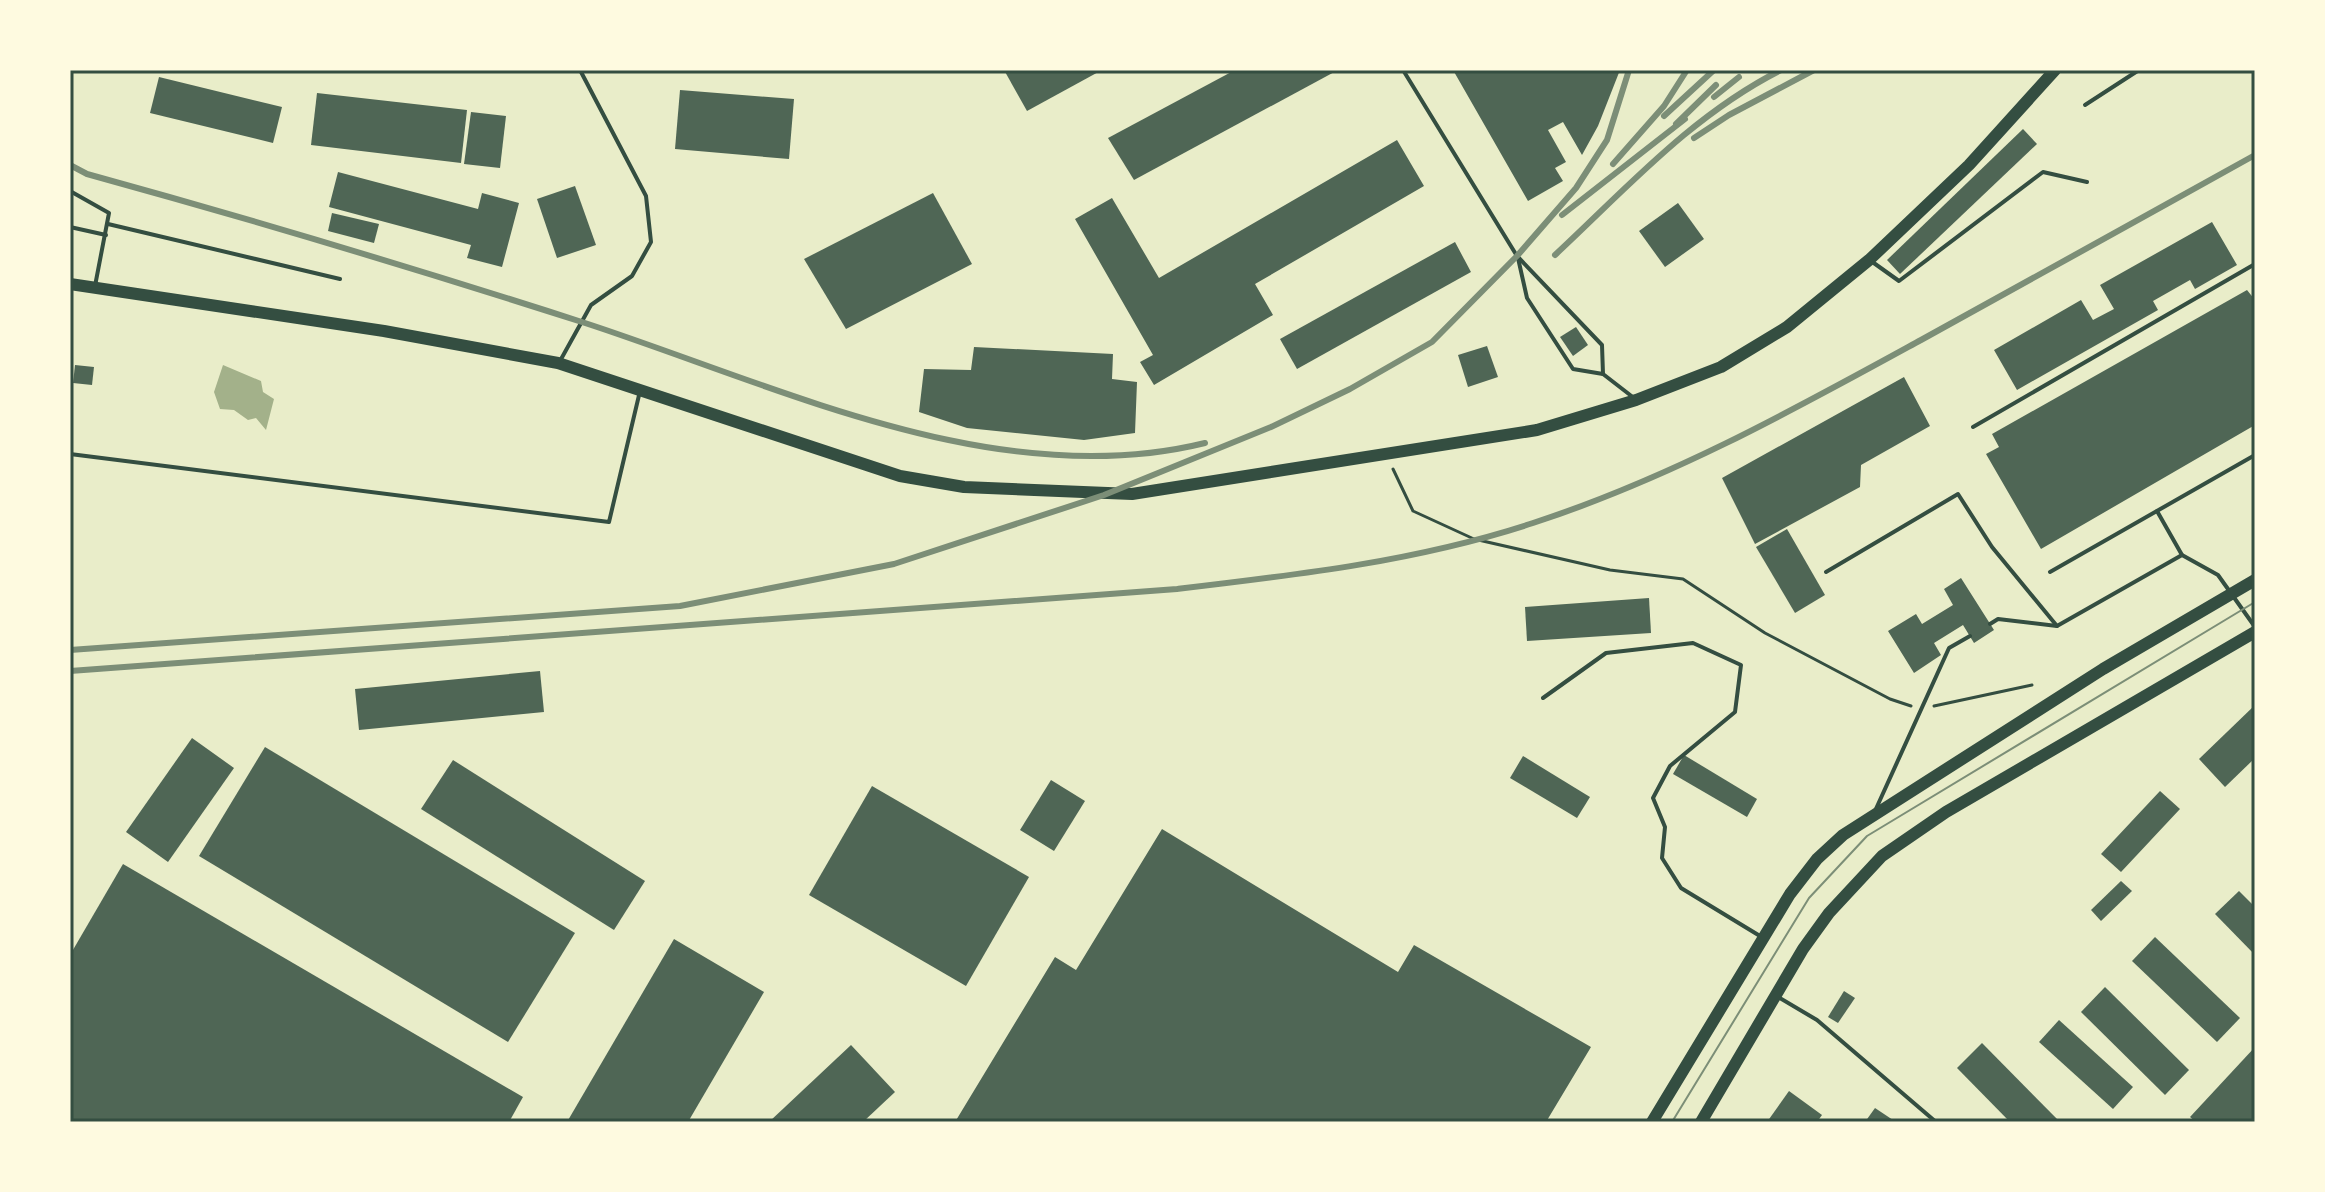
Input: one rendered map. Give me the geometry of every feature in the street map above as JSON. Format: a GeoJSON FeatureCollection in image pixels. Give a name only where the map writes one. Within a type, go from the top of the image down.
{"type":"FeatureCollection","features":[{"type":"Feature","properties":{"kind":"main road"},"geometry":{"type":"LineString","coordinates":[[70,284],[384,331],[558,363],[900,476],[964,487],[1132,494],[1537,430],[1636,400],[1721,367],[1787,327],[1869,260],[1969,165],[2055,70]]}},
{"type":"Feature","properties":{"kind":"main road"},"geometry":{"type":"LineString","coordinates":[[1652,1122],[1763,938],[1817,859],[1874,813],[2103,669],[2255,580]]}},
{"type":"Feature","properties":{"kind":"main road"},"geometry":{"type":"LineString","coordinates":[[1701,1122],[1803,949],[1829,913],[1882,856],[1907,837],[2255,630]]}},
{"type":"Feature","properties":{"kind":"lane"},"geometry":{"type":"LineString","coordinates":[[558,363],[591,305],[632,276],[651,242],[646,196],[580,70]]}},
{"type":"Feature","properties":{"kind":"lane"},"geometry":{"type":"LineString","coordinates":[[1403,70],[1517,256],[1602,345],[1603,374]]}},
{"type":"Feature","properties":{"kind":"lane"},"geometry":{"type":"LineString","coordinates":[[2085,105],[2139,70]]}},
{"type":"Feature","properties":{"kind":"lane"},"geometry":{"type":"LineString","coordinates":[[1869,260],[1899,281],[2043,172],[2087,182]]}},
{"type":"Feature","properties":{"kind":"lane"},"geometry":{"type":"LineString","coordinates":[[70,191],[109,213],[95,288]]}},
{"type":"Feature","properties":{"kind":"lane"},"geometry":{"type":"LineString","coordinates":[[108,224],[340,279]]}},
{"type":"Feature","properties":{"kind":"lane"},"geometry":{"type":"LineString","coordinates":[[70,227],[106,235]]}},
{"type":"Feature","properties":{"kind":"lane"},"geometry":{"type":"LineString","coordinates":[[1517,256],[1527,298],[1573,369],[1603,374],[1636,400]]}},
{"type":"Feature","properties":{"kind":"lane"},"geometry":{"type":"LineString","coordinates":[[1973,427],[2255,264]]}},
{"type":"Feature","properties":{"kind":"lane"},"geometry":{"type":"LineString","coordinates":[[70,454],[609,522],[641,389]]}},
{"type":"Feature","properties":{"kind":"lane"},"geometry":{"type":"LineString","coordinates":[[2050,572],[2255,455]]}},
{"type":"Feature","properties":{"kind":"lane"},"geometry":{"type":"LineString","coordinates":[[1826,572],[1958,494],[1992,547],[2057,626]]}},
{"type":"Feature","properties":{"kind":"lane"},"geometry":{"type":"LineString","coordinates":[[2157,511],[2182,555],[2218,575],[2255,630]]}},
{"type":"Feature","properties":{"kind":"lane"},"geometry":{"type":"LineString","coordinates":[[1990,624],[1998,619],[2057,626],[2182,555]]}},
{"type":"Feature","properties":{"kind":"lane"},"geometry":{"type":"LineString","coordinates":[[1874,813],[1949,648],[1970,636]]}},
{"type":"Feature","properties":{"kind":"lane"},"geometry":{"type":"LineString","coordinates":[[1543,698],[1606,653],[1693,643],[1741,665],[1735,712],[1670,766],[1653,798],[1665,827],[1662,858],[1681,888],[1763,938]]}},
{"type":"Feature","properties":{"kind":"lane"},"geometry":{"type":"LineString","coordinates":[[1777,996],[1817,1020],[1936,1122]]}},
{"type":"Feature","properties":{"kind":"path"},"geometry":{"type":"LineString","coordinates":[[1386,455],[1413,511],[1474,539],[1610,570],[1683,579],[1765,633],[1890,699],[1919,709],[2032,685]]}},
{"type":"Feature","properties":{"kind":"shaded area"},"geometry":{"type":"Polygon","coordinates":[[[223,365],[261,381],[263,392],[274,399],[266,430],[256,418],[248,420],[234,410],[220,409],[214,392],[223,365]]]}},
{"type":"Feature","properties":{"kind":"building"},"geometry":{"type":"Polygon","coordinates":[[[1004,70],[1102,70],[1027,111],[1004,70]]]}},
{"type":"Feature","properties":{"kind":"building"},"geometry":{"type":"Polygon","coordinates":[[[1235,70],[1338,70],[1134,180],[1108,138],[1235,70]]]}},
{"type":"Feature","properties":{"kind":"building"},"geometry":{"type":"Polygon","coordinates":[[[1453,70],[1620,70],[1598,126],[1582,155],[1563,122],[1548,130],[1566,162],[1555,168],[1563,181],[1528,201],[1453,70]]]}},
{"type":"Feature","properties":{"kind":"building"},"geometry":{"type":"Polygon","coordinates":[[[159,77],[282,107],[273,143],[150,113],[159,77]]]}},
{"type":"Feature","properties":{"kind":"building"},"geometry":{"type":"Polygon","coordinates":[[[680,90],[794,99],[789,159],[675,149],[680,90]]]}},
{"type":"Feature","properties":{"kind":"building"},"geometry":{"type":"Polygon","coordinates":[[[317,93],[467,110],[461,163],[311,145],[317,93]]]}},
{"type":"Feature","properties":{"kind":"building"},"geometry":{"type":"Polygon","coordinates":[[[471,112],[506,116],[500,168],[464,164],[471,112]]]}},
{"type":"Feature","properties":{"kind":"building"},"geometry":{"type":"Polygon","coordinates":[[[2023,129],[2037,144],[1900,274],[1887,260],[2023,129]]]}},
{"type":"Feature","properties":{"kind":"building"},"geometry":{"type":"Polygon","coordinates":[[[1397,140],[1424,186],[1255,284],[1273,315],[1154,385],[1140,362],[1153,355],[1075,219],[1112,198],[1159,278],[1397,140]]]}},
{"type":"Feature","properties":{"kind":"building"},"geometry":{"type":"Polygon","coordinates":[[[338,172],[478,209],[482,193],[519,203],[502,267],[467,258],[471,245],[329,207],[338,172]]]}},
{"type":"Feature","properties":{"kind":"building"},"geometry":{"type":"Polygon","coordinates":[[[575,186],[596,245],[557,258],[537,199],[575,186]]]}},
{"type":"Feature","properties":{"kind":"building"},"geometry":{"type":"Polygon","coordinates":[[[933,193],[972,264],[846,329],[804,259],[933,193]]]}},
{"type":"Feature","properties":{"kind":"building"},"geometry":{"type":"Polygon","coordinates":[[[1678,203],[1704,239],[1665,267],[1639,231],[1678,203]]]}},
{"type":"Feature","properties":{"kind":"building"},"geometry":{"type":"Polygon","coordinates":[[[332,213],[379,224],[374,243],[328,231],[332,213]]]}},
{"type":"Feature","properties":{"kind":"building"},"geometry":{"type":"Polygon","coordinates":[[[2212,222],[2237,265],[2195,289],[2190,280],[2153,301],[2158,310],[2017,390],[1994,350],[2081,300],[2093,320],[2114,309],[2100,285],[2212,222]]]}},
{"type":"Feature","properties":{"kind":"building"},"geometry":{"type":"Polygon","coordinates":[[[1455,242],[1471,272],[1297,369],[1280,339],[1455,242]]]}},
{"type":"Feature","properties":{"kind":"building"},"geometry":{"type":"Polygon","coordinates":[[[2247,290],[2255,300],[2255,425],[2041,549],[1986,454],[1999,447],[1992,434],[2247,290]]]}},
{"type":"Feature","properties":{"kind":"building"},"geometry":{"type":"Polygon","coordinates":[[[1576,327],[1588,345],[1573,356],[1560,337],[1576,327]]]}},
{"type":"Feature","properties":{"kind":"building"},"geometry":{"type":"Polygon","coordinates":[[[1487,346],[1498,377],[1468,387],[1458,355],[1487,346]]]}},
{"type":"Feature","properties":{"kind":"building"},"geometry":{"type":"Polygon","coordinates":[[[974,347],[1113,354],[1112,379],[1137,382],[1135,433],[1084,440],[967,428],[919,412],[924,369],[971,370],[974,347]]]}},
{"type":"Feature","properties":{"kind":"building"},"geometry":{"type":"Polygon","coordinates":[[[75,365],[94,367],[92,385],[73,383],[75,365]]]}},
{"type":"Feature","properties":{"kind":"building"},"geometry":{"type":"Polygon","coordinates":[[[1904,377],[1930,426],[1861,465],[1860,487],[1755,544],[1722,478],[1904,377]]]}},
{"type":"Feature","properties":{"kind":"building"},"geometry":{"type":"Polygon","coordinates":[[[1787,529],[1825,595],[1795,613],[1756,547],[1787,529]]]}},
{"type":"Feature","properties":{"kind":"building"},"geometry":{"type":"Polygon","coordinates":[[[1961,578],[1994,630],[1974,643],[1963,625],[1934,643],[1941,655],[1914,673],[1888,631],[1916,614],[1922,624],[1953,605],[1944,589],[1961,578]]]}},
{"type":"Feature","properties":{"kind":"building"},"geometry":{"type":"Polygon","coordinates":[[[1649,598],[1651,633],[1527,641],[1525,607],[1649,598]]]}},
{"type":"Feature","properties":{"kind":"building"},"geometry":{"type":"Polygon","coordinates":[[[540,671],[544,712],[359,730],[355,689],[540,671]]]}},
{"type":"Feature","properties":{"kind":"building"},"geometry":{"type":"Polygon","coordinates":[[[2255,705],[2255,758],[2225,787],[2199,759],[2255,705]]]}},
{"type":"Feature","properties":{"kind":"building"},"geometry":{"type":"Polygon","coordinates":[[[192,738],[234,768],[168,862],[126,832],[192,738]]]}},
{"type":"Feature","properties":{"kind":"building"},"geometry":{"type":"Polygon","coordinates":[[[265,747],[575,933],[508,1042],[199,856],[265,747]]]}},
{"type":"Feature","properties":{"kind":"building"},"geometry":{"type":"Polygon","coordinates":[[[1684,755],[1757,799],[1747,817],[1673,774],[1684,755]]]}},
{"type":"Feature","properties":{"kind":"building"},"geometry":{"type":"Polygon","coordinates":[[[1523,756],[1590,797],[1577,818],[1510,778],[1523,756]]]}},
{"type":"Feature","properties":{"kind":"building"},"geometry":{"type":"Polygon","coordinates":[[[453,760],[645,881],[614,930],[421,809],[453,760]]]}},
{"type":"Feature","properties":{"kind":"building"},"geometry":{"type":"Polygon","coordinates":[[[1051,780],[1085,801],[1054,851],[1020,830],[1051,780]]]}},
{"type":"Feature","properties":{"kind":"building"},"geometry":{"type":"Polygon","coordinates":[[[872,786],[1029,877],[966,986],[809,895],[872,786]]]}},
{"type":"Feature","properties":{"kind":"building"},"geometry":{"type":"Polygon","coordinates":[[[2160,791],[2180,809],[2121,872],[2101,854],[2160,791]]]}},
{"type":"Feature","properties":{"kind":"building"},"geometry":{"type":"Polygon","coordinates":[[[1162,829],[1398,972],[1414,945],[1591,1047],[1546,1122],[955,1122],[1055,957],[1076,970],[1162,829]]]}},
{"type":"Feature","properties":{"kind":"building"},"geometry":{"type":"Polygon","coordinates":[[[123,864],[523,1097],[509,1122],[70,1122],[70,955],[123,864]]]}},
{"type":"Feature","properties":{"kind":"building"},"geometry":{"type":"Polygon","coordinates":[[[2121,881],[2132,891],[2101,921],[2091,910],[2121,881]]]}},
{"type":"Feature","properties":{"kind":"building"},"geometry":{"type":"Polygon","coordinates":[[[2239,891],[2255,907],[2255,955],[2215,914],[2239,891]]]}},
{"type":"Feature","properties":{"kind":"building"},"geometry":{"type":"Polygon","coordinates":[[[2155,937],[2240,1018],[2217,1042],[2132,961],[2155,937]]]}},
{"type":"Feature","properties":{"kind":"building"},"geometry":{"type":"Polygon","coordinates":[[[674,939],[764,992],[688,1122],[567,1122],[674,939]]]}},
{"type":"Feature","properties":{"kind":"building"},"geometry":{"type":"Polygon","coordinates":[[[2105,987],[2189,1070],[2165,1095],[2081,1012],[2105,987]]]}},
{"type":"Feature","properties":{"kind":"building"},"geometry":{"type":"Polygon","coordinates":[[[1844,991],[1855,998],[1838,1023],[1828,1017],[1844,991]]]}},
{"type":"Feature","properties":{"kind":"building"},"geometry":{"type":"Polygon","coordinates":[[[2059,1020],[2133,1087],[2113,1109],[2039,1042],[2059,1020]]]}},
{"type":"Feature","properties":{"kind":"building"},"geometry":{"type":"Polygon","coordinates":[[[1982,1043],[2060,1122],[2010,1122],[1957,1068],[1982,1043]]]}},
{"type":"Feature","properties":{"kind":"building"},"geometry":{"type":"Polygon","coordinates":[[[851,1045],[895,1092],[863,1122],[769,1122],[851,1045]]]}},
{"type":"Feature","properties":{"kind":"building"},"geometry":{"type":"Polygon","coordinates":[[[2255,1047],[2255,1122],[2196,1122],[2190,1117],[2255,1047]]]}},
{"type":"Feature","properties":{"kind":"building"},"geometry":{"type":"Polygon","coordinates":[[[1789,1091],[1822,1115],[1817,1122],[1767,1122],[1789,1091]]]}},
{"type":"Feature","properties":{"kind":"building"},"geometry":{"type":"Polygon","coordinates":[[[1875,1108],[1896,1122],[1865,1122],[1875,1108]]]}},
{"type":"Feature","properties":{"kind":"tram line"},"geometry":{"type":"LineString","coordinates":[[1672,1122],[1809,898],[1867,836],[2255,602]]}},
{"type":"Feature","properties":{"kind":"railway"},"geometry":{"type":"LineString","coordinates":[[70,650],[680,606],[894,564],[1104,495],[1271,427],[1350,389],[1432,342],[1517,256],[1576,188],[1607,140],[1629,70]]}},
{"type":"Feature","properties":{"kind":"railway"},"geometry":{"type":"LineString","coordinates":[[1613,164],[1664,106],[1687,70]]}},
{"type":"Feature","properties":{"kind":"railway"},"geometry":{"type":"LineString","coordinates":[[1664,116],[1714,70]]}},
{"type":"Feature","properties":{"kind":"railway"},"geometry":{"type":"LineString","coordinates":[[1555,255],[1689,131],[1718,108],[1781,70]]}},
{"type":"Feature","properties":{"kind":"railway"},"geometry":{"type":"LineString","coordinates":[[1694,138],[1729,115],[1814,70]]}},
{"type":"Feature","properties":{"kind":"railway"},"geometry":{"type":"LineString","coordinates":[[1714,97],[1739,77]]}},
{"type":"Feature","properties":{"kind":"railway"},"geometry":{"type":"LineString","coordinates":[[1676,124],[1716,85]]}},
{"type":"Feature","properties":{"kind":"railway"},"geometry":{"type":"LineString","coordinates":[[1562,215],[1685,119]]}},
{"type":"Feature","properties":{"kind":"railway"},"geometry":{"type":"LineString","coordinates":[[70,671],[1177,589],[1312,572],[1446,547],[1533,523],[1683,464],[1874,366],[2255,155]]}},
{"type":"Feature","properties":{"kind":"railway"},"geometry":{"type":"LineString","coordinates":[[70,165],[87,174],[523,303],[890,426],[969,444],[1048,455],[1127,455],[1205,443]]}}]}
